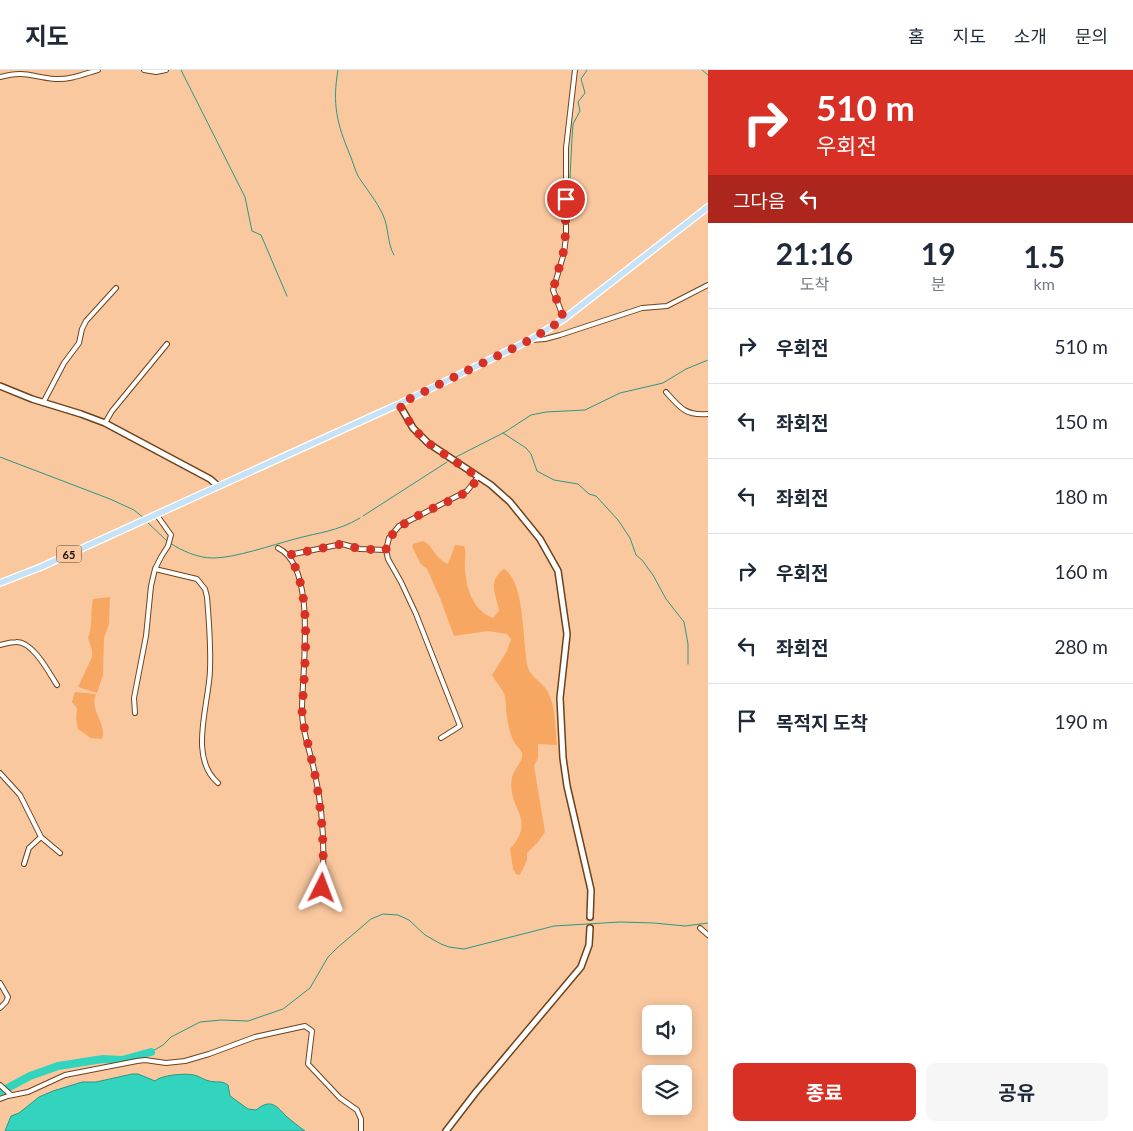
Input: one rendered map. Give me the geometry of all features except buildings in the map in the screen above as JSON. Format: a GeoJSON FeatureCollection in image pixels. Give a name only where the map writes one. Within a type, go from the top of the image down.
{"type":"FeatureCollection","features":[{"type":"Feature","properties":{"kind":"main road","name":"65"},"geometry":{"type":"LineString","coordinates":[[0,583],[399,404],[530,340],[564,319],[708,207]]}},
{"type":"Feature","properties":{"kind":"main road"},"geometry":{"type":"LineString","coordinates":[[0,386],[17,394],[105,423],[210,479],[218,486]]}},
{"type":"Feature","properties":{"kind":"main road"},"geometry":{"type":"LineString","coordinates":[[399,404],[413,428],[424,440],[500,493],[526,521],[546,548],[559,574],[567,634],[560,698],[563,758],[567,786],[591,890],[590,917]]}},
{"type":"Feature","properties":{"kind":"main road"},"geometry":{"type":"LineString","coordinates":[[446,1131],[476,1092],[581,967],[589,946],[590,928]]}},
{"type":"Feature","properties":{"kind":"street"},"geometry":{"type":"LineString","coordinates":[[0,77],[11,73],[23,72],[61,79],[98,70]]}},
{"type":"Feature","properties":{"kind":"street"},"geometry":{"type":"LineString","coordinates":[[144,70],[156,72],[166,70]]}},
{"type":"Feature","properties":{"kind":"street"},"geometry":{"type":"LineString","coordinates":[[564,319],[553,290],[562,261],[566,237],[566,148],[575,70]]}},
{"type":"Feature","properties":{"kind":"street"},"geometry":{"type":"LineString","coordinates":[[530,340],[560,335],[642,308],[667,306],[708,285]]}},
{"type":"Feature","properties":{"kind":"street"},"geometry":{"type":"LineString","coordinates":[[43,403],[64,363],[79,343],[86,321],[116,288]]}},
{"type":"Feature","properties":{"kind":"street"},"geometry":{"type":"LineString","coordinates":[[105,423],[112,411],[167,344]]}},
{"type":"Feature","properties":{"kind":"street"},"geometry":{"type":"LineString","coordinates":[[666,392],[675,403],[688,413],[695,415],[708,414]]}},
{"type":"Feature","properties":{"kind":"street"},"geometry":{"type":"LineString","coordinates":[[441,738],[460,726],[416,614],[388,559],[386,550],[389,538],[399,526],[467,492],[478,477]]}},
{"type":"Feature","properties":{"kind":"street"},"geometry":{"type":"LineString","coordinates":[[135,713],[134,698],[146,636],[155,569],[170,539],[170,532],[154,515]]}},
{"type":"Feature","properties":{"kind":"street"},"geometry":{"type":"LineString","coordinates":[[289,555],[342,544],[360,549],[386,550]]}},
{"type":"Feature","properties":{"kind":"street"},"geometry":{"type":"LineString","coordinates":[[278,548],[289,555],[293,561],[305,610],[302,714],[318,788],[322,818],[324,858],[322,888]]}},
{"type":"Feature","properties":{"kind":"street"},"geometry":{"type":"LineString","coordinates":[[155,569],[197,579],[205,589],[207,597],[210,671],[203,756],[208,772],[218,783]]}},
{"type":"Feature","properties":{"kind":"street"},"geometry":{"type":"LineString","coordinates":[[0,645],[17,642],[28,646],[42,661],[57,686]]}},
{"type":"Feature","properties":{"kind":"street"},"geometry":{"type":"LineString","coordinates":[[0,773],[20,795],[41,837],[60,853]]}},
{"type":"Feature","properties":{"kind":"street"},"geometry":{"type":"LineString","coordinates":[[24,864],[29,848],[41,837]]}},
{"type":"Feature","properties":{"kind":"street"},"geometry":{"type":"LineString","coordinates":[[700,928],[708,935]]}},
{"type":"Feature","properties":{"kind":"street"},"geometry":{"type":"LineString","coordinates":[[0,983],[8,997],[0,1008]]}},
{"type":"Feature","properties":{"kind":"street"},"geometry":{"type":"LineString","coordinates":[[0,1100],[28,1092],[65,1075],[145,1060],[166,1063],[186,1061],[255,1037],[305,1026],[312,1031],[308,1064],[340,1098],[357,1110],[361,1119],[361,1131]]}},
{"type":"Feature","properties":{"kind":"street"},"geometry":{"type":"LineString","coordinates":[[0,1085],[12,1096]]}},
{"type":"Feature","properties":{"kind":"shaded area"},"geometry":{"type":"Polygon","coordinates":[[[423,541],[430,546],[440,559],[448,564],[455,545],[464,546],[469,591],[480,610],[493,618],[499,611],[494,588],[496,578],[504,569],[511,576],[520,600],[528,668],[546,689],[551,698],[557,745],[538,744],[538,758],[534,766],[545,832],[527,853],[527,860],[520,875],[516,874],[513,869],[510,849],[518,838],[521,829],[521,821],[511,788],[512,777],[522,759],[522,753],[510,733],[505,696],[492,675],[507,651],[511,639],[507,634],[488,631],[454,636],[427,569],[420,563],[412,546],[423,541]]]}},
{"type":"Feature","properties":{"kind":"shaded area"},"geometry":{"type":"Polygon","coordinates":[[[110,597],[109,624],[104,638],[103,675],[97,693],[78,687],[92,657],[88,638],[93,599],[110,597]]]}},
{"type":"Feature","properties":{"kind":"shaded area"},"geometry":{"type":"Polygon","coordinates":[[[75,692],[96,694],[94,700],[102,727],[102,739],[91,738],[78,729],[76,719],[77,708],[72,702],[75,692]]]}},
{"type":"Feature","properties":{"kind":"water"},"geometry":{"type":"Polygon","coordinates":[[[138,1074],[155,1081],[168,1076],[190,1074],[209,1081],[223,1083],[228,1085],[230,1096],[248,1109],[256,1110],[265,1105],[272,1104],[305,1131],[5,1131],[11,1116],[19,1113],[39,1097],[82,1082],[96,1082],[138,1074]]]}},
{"type":"Feature","properties":{"kind":"waterway"},"geometry":{"type":"LineString","coordinates":[[181,70],[245,197],[252,231],[261,235],[287,296]]}},
{"type":"Feature","properties":{"kind":"waterway"},"geometry":{"type":"LineString","coordinates":[[338,70],[336,104],[342,133],[358,176],[383,215],[394,255]]}},
{"type":"Feature","properties":{"kind":"waterway"},"geometry":{"type":"LineString","coordinates":[[569,198],[573,124],[580,111],[578,102],[585,93],[581,79],[587,70]]}},
{"type":"Feature","properties":{"kind":"waterway"},"geometry":{"type":"LineString","coordinates":[[702,70],[708,75]]}},
{"type":"Feature","properties":{"kind":"waterway"},"geometry":{"type":"LineString","coordinates":[[456,457],[505,432],[531,415],[546,412],[585,410],[620,393],[663,383],[686,369],[708,360]]}},
{"type":"Feature","properties":{"kind":"waterway"},"geometry":{"type":"LineString","coordinates":[[503,433],[526,448],[531,454],[537,471],[554,480],[578,484],[589,494],[596,496],[618,520],[630,538],[636,555],[653,575],[666,599],[684,622],[688,644],[688,664]]}},
{"type":"Feature","properties":{"kind":"waterway"},"geometry":{"type":"LineString","coordinates":[[0,457],[110,499],[134,510],[144,518]]}},
{"type":"Feature","properties":{"kind":"waterway"},"geometry":{"type":"LineString","coordinates":[[363,516],[447,462]]}},
{"type":"Feature","properties":{"kind":"waterway"},"geometry":{"type":"LineString","coordinates":[[170,543],[185,551],[207,558],[222,557],[243,554],[328,531],[360,518]]}},
{"type":"Feature","properties":{"kind":"waterway"},"geometry":{"type":"LineString","coordinates":[[146,521],[167,541]]}},
{"type":"Feature","properties":{"kind":"waterway"},"geometry":{"type":"LineString","coordinates":[[151,1052],[163,1045],[171,1037],[200,1022],[221,1020],[248,1021],[283,1009],[310,988],[328,957],[337,948],[371,919],[383,914],[398,915],[409,920],[425,935],[441,944],[464,949],[554,926],[620,922],[685,926],[708,923]]}},
{"type":"Feature","properties":{"kind":"waterway"},"geometry":{"type":"LineString","coordinates":[[0,1092],[30,1076],[58,1066],[103,1059],[122,1060],[151,1052]]}},
{"type":"Feature","properties":{"kind":"route"},"geometry":{"type":"LineString","coordinates":[[322,888],[324,858],[322,818],[318,788],[302,714],[305,610],[300,584],[293,561],[289,555],[323,546],[342,544],[360,549],[380,548],[386,550],[389,538],[399,526],[467,492],[478,477],[451,460],[420,436],[399,404],[530,340],[564,319],[553,290],[565,246],[566,199]]}}]}
